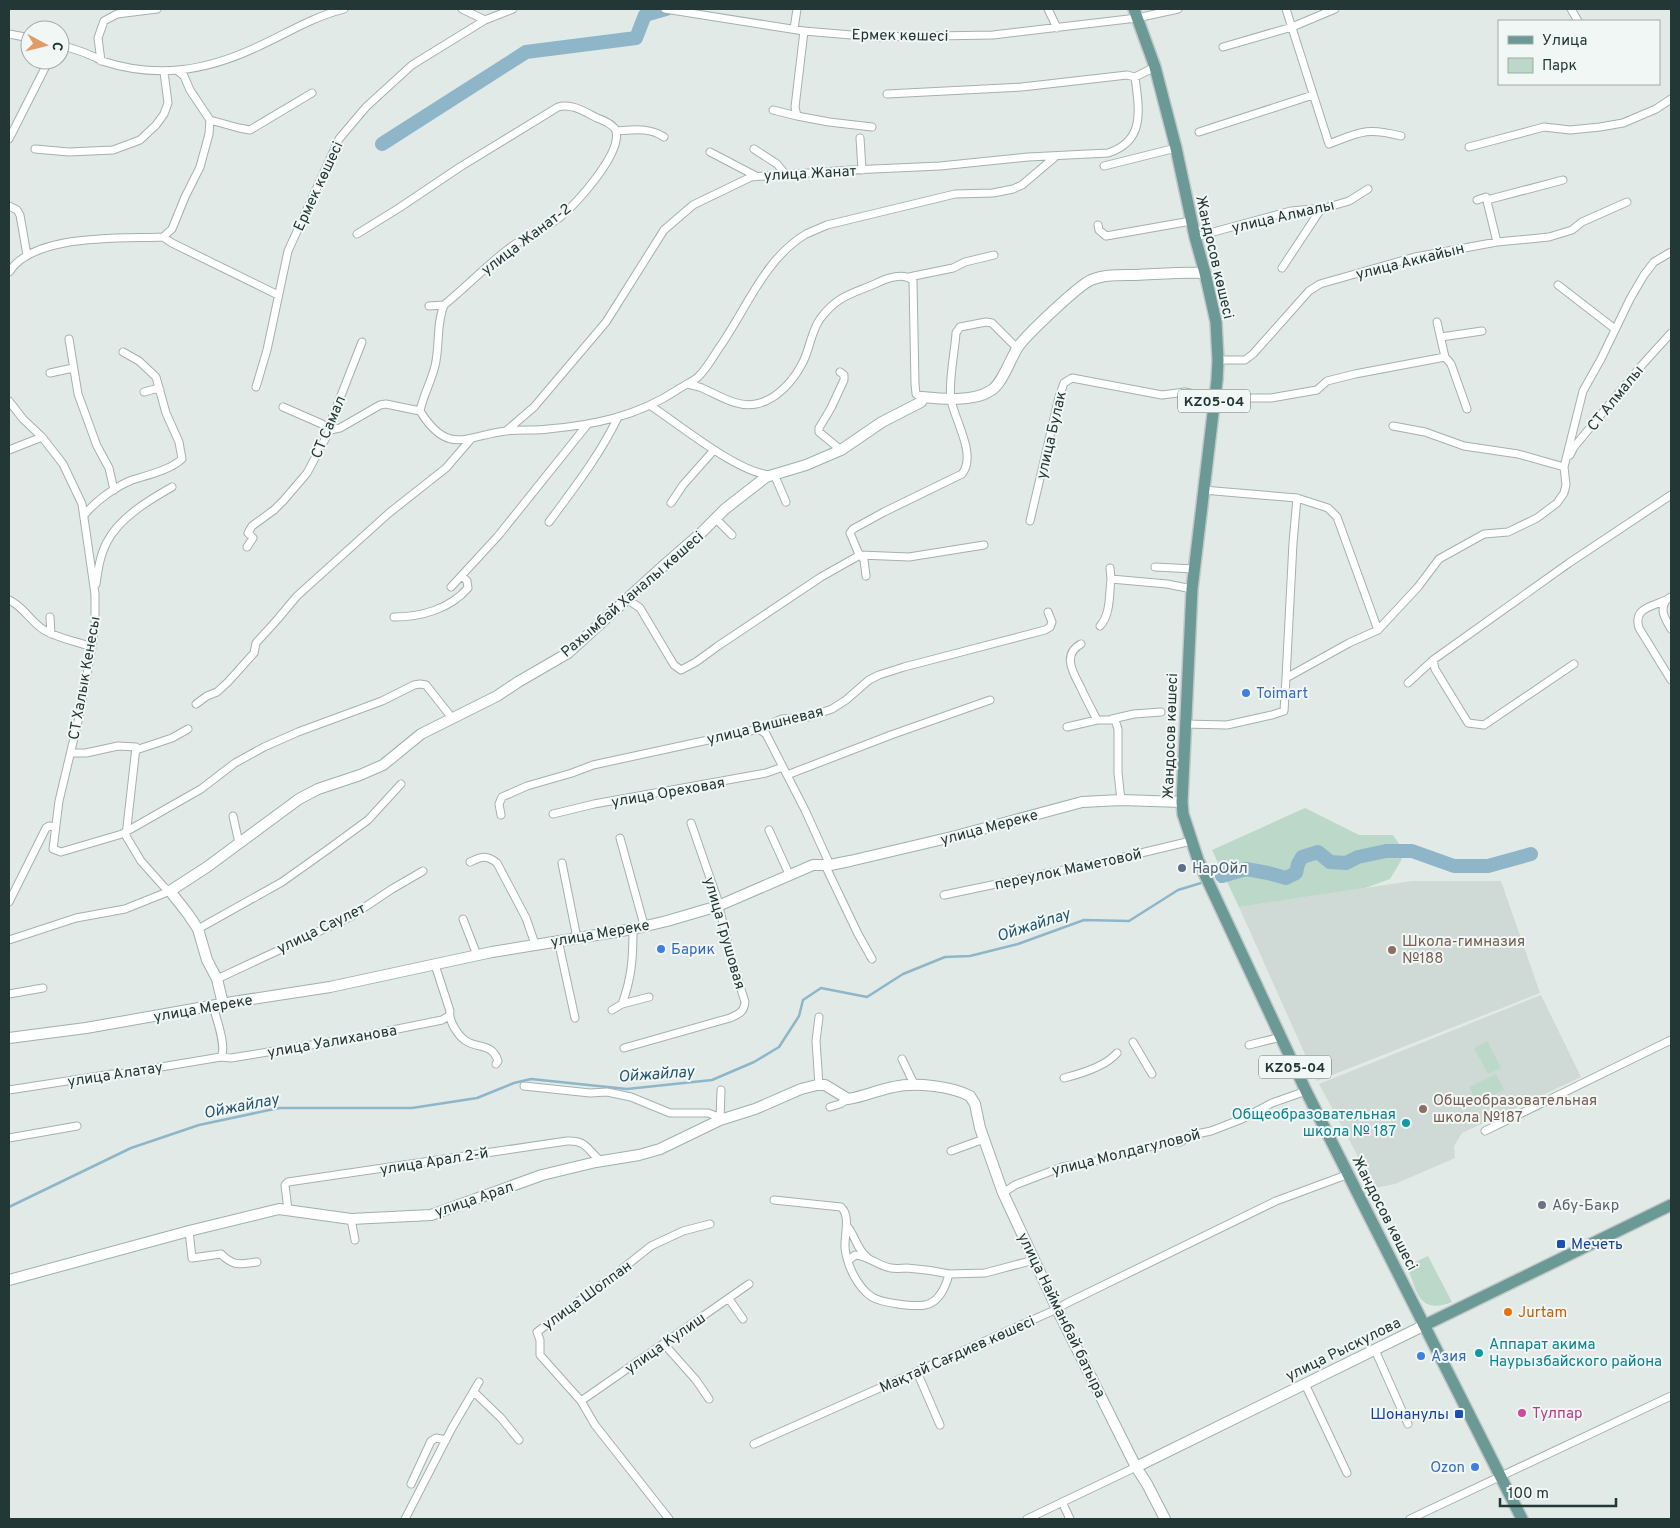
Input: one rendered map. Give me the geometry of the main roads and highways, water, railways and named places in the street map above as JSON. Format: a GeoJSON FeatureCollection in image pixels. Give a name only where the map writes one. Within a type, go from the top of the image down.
{"type":"FeatureCollection","features":[{"type":"Feature","properties":{"kind":"main road","name":"Жандосов көшесі"},"geometry":{"type":"LineString","coordinates":[[1136,14],[1155,67],[1176,148],[1191,221],[1216,322],[1218,360],[1192,589],[1184,724],[1183,814],[1191,841],[1280,1037],[1522,1519]]}},
{"type":"Feature","properties":{"kind":"main road","name":"улица Рыскулова"},"geometry":{"type":"LineString","coordinates":[[1424,1325],[1671,1205]]}},
{"type":"Feature","properties":{"kind":"main road"},"geometry":{"type":"LineString","coordinates":[[1414,1304],[1426,1314],[1444,1316]]}},
{"type":"Feature","properties":{"kind":"main road"},"geometry":{"type":"LineString","coordinates":[[1435,1346],[1434,1330],[1437,1322],[1444,1316]]}},
{"type":"Feature","properties":{"kind":"waterway"},"geometry":{"type":"LineString","coordinates":[[382,144],[526,52],[636,38],[645,15],[666,9]]}},
{"type":"Feature","properties":{"kind":"waterway"},"geometry":{"type":"LineString","coordinates":[[1222,876],[1246,869],[1286,878],[1296,873],[1302,857],[1318,852],[1330,862],[1346,863],[1358,857],[1386,851],[1412,851],[1454,866],[1488,866],[1531,854]]}},
{"type":"Feature","properties":{"kind":"waterway","name":"Ойжайлау"},"geometry":{"type":"LineString","coordinates":[[9,1207],[131,1148],[199,1125],[279,1108],[412,1108],[477,1098],[514,1083],[531,1079],[627,1089],[712,1080],[754,1062],[779,1047],[799,1016],[803,1000],[821,988],[867,997],[903,974],[945,957],[970,956],[1018,944],[1084,920],[1129,921],[1178,890],[1201,883]]}},
{"type":"Feature","properties":{"kind":"place","name":"Toimart"},"geometry":{"type":"Point","coordinates":[1246,693]}},
{"type":"Feature","properties":{"kind":"place","name":"НарОйл"},"geometry":{"type":"Point","coordinates":[1182,868]}},
{"type":"Feature","properties":{"kind":"place","name":"Барик"},"geometry":{"type":"Point","coordinates":[661,949]}},
{"type":"Feature","properties":{"kind":"place","name":"Школа-гимназия №188"},"geometry":{"type":"Point","coordinates":[1392,950]}},
{"type":"Feature","properties":{"kind":"place","name":"Общеобразовательная школа №187"},"geometry":{"type":"Point","coordinates":[1423,1109]}},
{"type":"Feature","properties":{"kind":"place","name":"Общеобразовательная школа № 187"},"geometry":{"type":"Point","coordinates":[1406,1123]}},
{"type":"Feature","properties":{"kind":"place","name":"Абу-Бакр"},"geometry":{"type":"Point","coordinates":[1542,1205]}},
{"type":"Feature","properties":{"kind":"place","name":"Мечеть"},"geometry":{"type":"Point","coordinates":[1561,1244]}},
{"type":"Feature","properties":{"kind":"place","name":"Jurtam"},"geometry":{"type":"Point","coordinates":[1508,1312]}},
{"type":"Feature","properties":{"kind":"place","name":"Аппарат акима Наурызбайского района"},"geometry":{"type":"Point","coordinates":[1479,1353]}},
{"type":"Feature","properties":{"kind":"place","name":"Азия"},"geometry":{"type":"Point","coordinates":[1421,1356]}},
{"type":"Feature","properties":{"kind":"place","name":"Тулпар"},"geometry":{"type":"Point","coordinates":[1522,1413]}},
{"type":"Feature","properties":{"kind":"place","name":"Шонанулы"},"geometry":{"type":"Point","coordinates":[1459,1414]}},
{"type":"Feature","properties":{"kind":"place","name":"Ozon"},"geometry":{"type":"Point","coordinates":[1475,1467]}}]}
